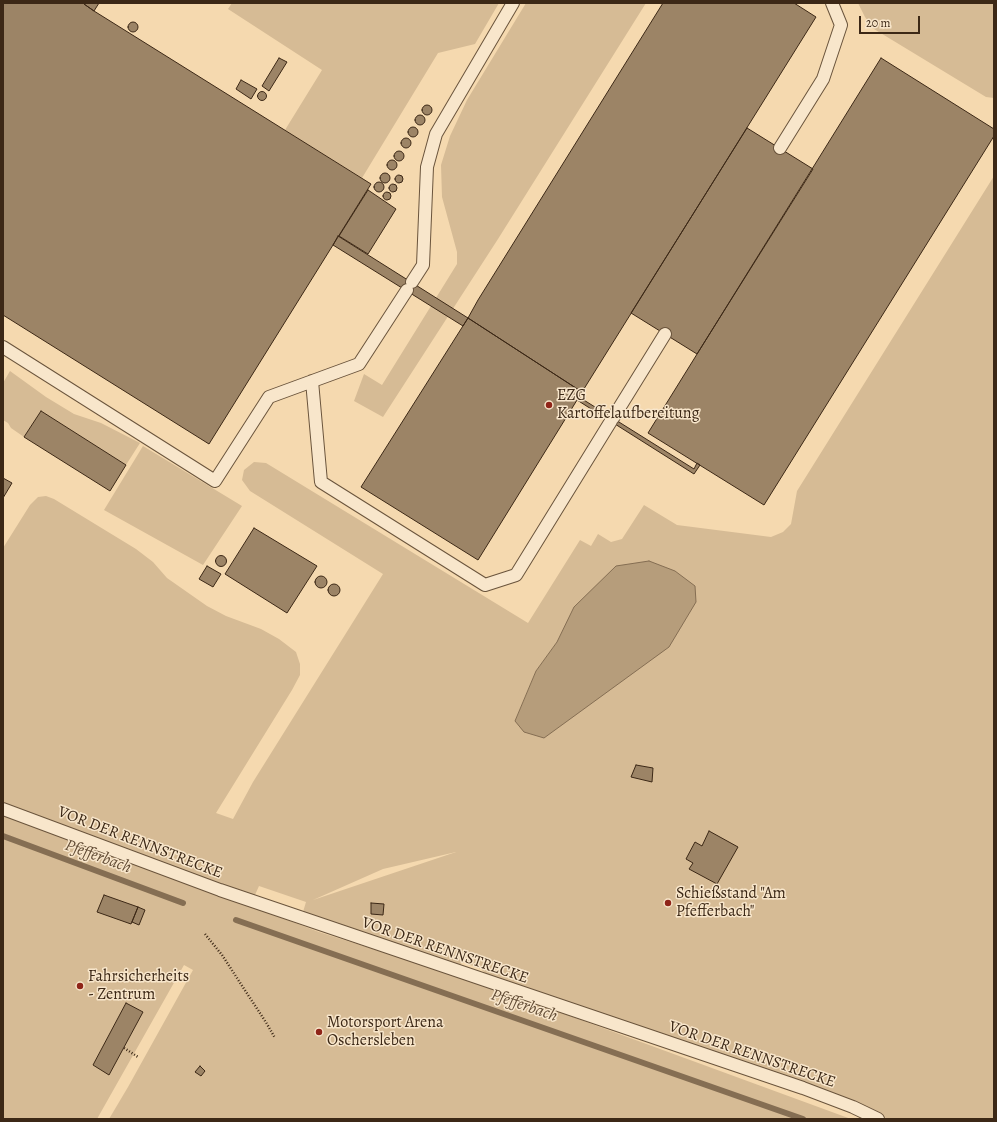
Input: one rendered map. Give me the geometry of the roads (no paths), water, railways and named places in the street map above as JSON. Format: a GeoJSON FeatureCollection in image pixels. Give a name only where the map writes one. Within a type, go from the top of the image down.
{"type":"FeatureCollection","features":[{"type":"Feature","properties":{"kind":"lane"},"geometry":{"type":"LineString","coordinates":[[3,347],[215,481],[269,396],[359,364],[423,265],[427,166],[436,134],[513,3]]}},
{"type":"Feature","properties":{"kind":"lane"},"geometry":{"type":"LineString","coordinates":[[780,148],[823,79],[840,25],[832,3]]}},
{"type":"Feature","properties":{"kind":"lane"},"geometry":{"type":"LineString","coordinates":[[312,381],[321,482],[485,586],[516,575],[665,334]]}},
{"type":"Feature","properties":{"kind":"lane","name":"VOR DER RENNSTRECKE"},"geometry":{"type":"LineString","coordinates":[[3,808],[220,890],[803,1088],[878,1119]]}},
{"type":"Feature","properties":{"kind":"waterway","name":"Pfefferbach"},"geometry":{"type":"LineString","coordinates":[[3,836],[183,903]]}},
{"type":"Feature","properties":{"kind":"waterway","name":"Pfefferbach"},"geometry":{"type":"LineString","coordinates":[[236,920],[803,1119]]}},
{"type":"Feature","properties":{"kind":"place","name":"EZG Kartoffelaufbereitung"},"geometry":{"type":"Point","coordinates":[549,405]}},
{"type":"Feature","properties":{"kind":"place","name":"Schießstand \"Am Pfefferbach\""},"geometry":{"type":"Point","coordinates":[668,903]}},
{"type":"Feature","properties":{"kind":"place","name":"Fahrsicherheits - Zentrum"},"geometry":{"type":"Point","coordinates":[80,986]}},
{"type":"Feature","properties":{"kind":"place","name":"Motorsport Arena Oschersleben"},"geometry":{"type":"Point","coordinates":[319,1032]}}]}
